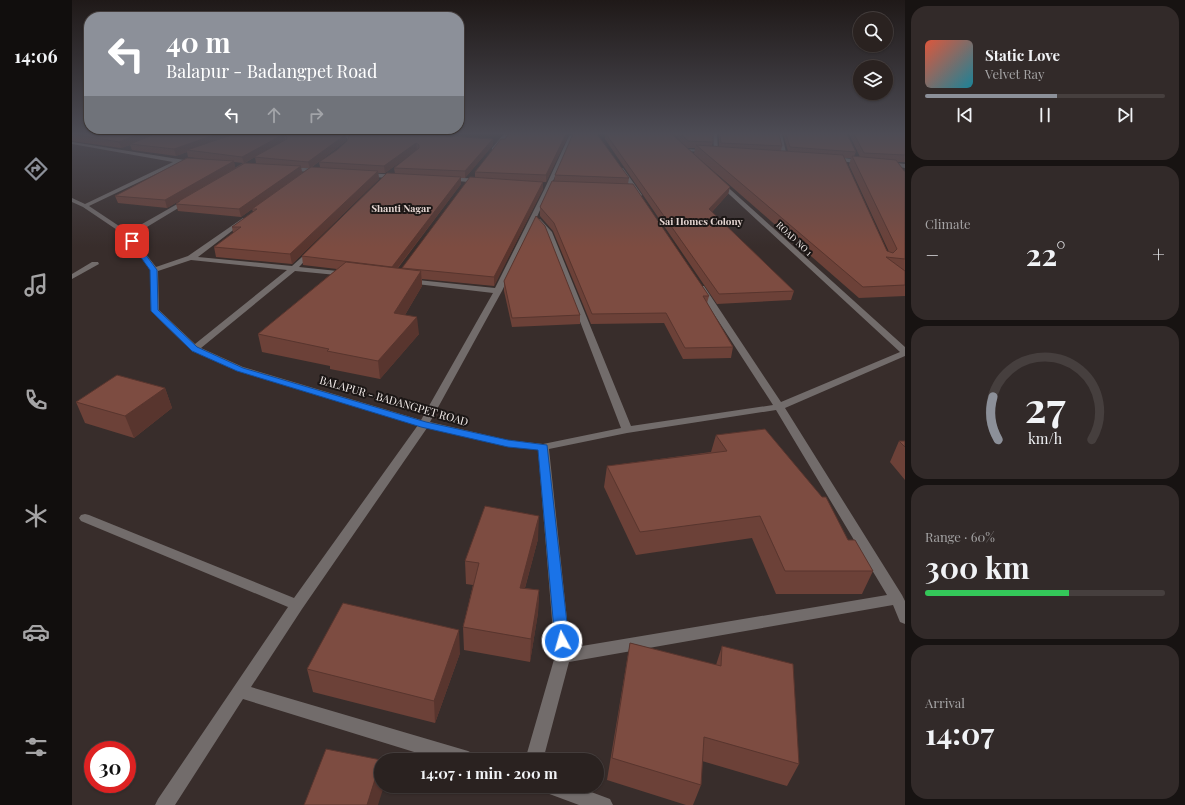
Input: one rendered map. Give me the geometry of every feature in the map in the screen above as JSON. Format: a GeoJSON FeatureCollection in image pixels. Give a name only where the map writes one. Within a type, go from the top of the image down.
{"type":"FeatureCollection","features":[{"type":"Feature","properties":{"kind":"street"},"geometry":{"type":"LineString","coordinates":[[85,206],[153,172]]}},
{"type":"Feature","properties":{"kind":"street"},"geometry":{"type":"LineString","coordinates":[[305,175],[310,172]]}},
{"type":"Feature","properties":{"kind":"street"},"geometry":{"type":"LineString","coordinates":[[380,182],[392,172]]}},
{"type":"Feature","properties":{"kind":"street"},"geometry":{"type":"LineString","coordinates":[[164,805],[297,604],[424,424],[498,291],[555,172]]}},
{"type":"Feature","properties":{"kind":"street"},"geometry":{"type":"LineString","coordinates":[[622,172],[631,189],[644,203]]}},
{"type":"Feature","properties":{"kind":"street"},"geometry":{"type":"LineString","coordinates":[[356,174],[401,177]]}},
{"type":"Feature","properties":{"kind":"street"},"geometry":{"type":"LineString","coordinates":[[464,187],[473,175]]}},
{"type":"Feature","properties":{"kind":"street","name":"ROAD NO 1"},"geometry":{"type":"LineString","coordinates":[[713,176],[905,353]]}},
{"type":"Feature","properties":{"kind":"street"},"geometry":{"type":"LineString","coordinates":[[438,179],[485,182]]}},
{"type":"Feature","properties":{"kind":"street"},"geometry":{"type":"LineString","coordinates":[[128,235],[193,197]]}},
{"type":"Feature","properties":{"kind":"street"},"geometry":{"type":"LineString","coordinates":[[72,200],[85,206],[128,235],[154,270],[191,258],[248,216]]}},
{"type":"Feature","properties":{"kind":"street"},"geometry":{"type":"LineString","coordinates":[[534,216],[549,232],[627,430]]}},
{"type":"Feature","properties":{"kind":"street"},"geometry":{"type":"LineString","coordinates":[[195,349],[294,268],[315,246]]}},
{"type":"Feature","properties":{"kind":"street"},"geometry":{"type":"LineString","coordinates":[[191,258],[356,275]]}},
{"type":"Feature","properties":{"kind":"street"},"geometry":{"type":"LineString","coordinates":[[72,278],[95,264]]}},
{"type":"Feature","properties":{"kind":"street","name":"BALAPUR - BADANGPET ROAD"},"geometry":{"type":"LineString","coordinates":[[154,270],[155,311],[195,349],[240,369],[424,424],[508,444],[543,448],[627,430],[779,407],[905,353]]}},
{"type":"Feature","properties":{"kind":"street"},"geometry":{"type":"LineString","coordinates":[[403,281],[498,291]]}},
{"type":"Feature","properties":{"kind":"street"},"geometry":{"type":"LineString","coordinates":[[696,282],[779,407],[896,599],[905,618]]}},
{"type":"Feature","properties":{"kind":"street"},"geometry":{"type":"LineString","coordinates":[[536,753],[563,656],[543,448]]}},
{"type":"Feature","properties":{"kind":"street"},"geometry":{"type":"LineString","coordinates":[[85,518],[297,604]]}},
{"type":"Feature","properties":{"kind":"street"},"geometry":{"type":"LineString","coordinates":[[563,656],[896,599]]}},
{"type":"Feature","properties":{"kind":"street"},"geometry":{"type":"LineString","coordinates":[[240,691],[445,753]]}},
{"type":"Feature","properties":{"kind":"street"},"geometry":{"type":"LineString","coordinates":[[570,793],[604,805]]}},
{"type":"Feature","properties":{"kind":"building"},"geometry":{"type":"Polygon","coordinates":[[[161,172],[215,172],[165,200],[115,196],[161,172]]]}},
{"type":"Feature","properties":{"kind":"building"},"geometry":{"type":"Polygon","coordinates":[[[230,172],[293,172],[239,209],[176,204],[230,172]]]}},
{"type":"Feature","properties":{"kind":"building"},"geometry":{"type":"Polygon","coordinates":[[[305,172],[377,172],[290,254],[214,247],[241,227],[232,227],[257,209],[252,209],[305,172]]]}},
{"type":"Feature","properties":{"kind":"building"},"geometry":{"type":"Polygon","coordinates":[[[475,172],[548,172],[546,175],[475,172]]]}},
{"type":"Feature","properties":{"kind":"building"},"geometry":{"type":"Polygon","coordinates":[[[557,172],[624,172],[629,178],[555,175],[557,172]]]}},
{"type":"Feature","properties":{"kind":"building"},"geometry":{"type":"Polygon","coordinates":[[[633,172],[713,172],[730,187],[709,209],[794,291],[719,294],[633,172]]]}},
{"type":"Feature","properties":{"kind":"building"},"geometry":{"type":"Polygon","coordinates":[[[727,172],[851,172],[887,251],[893,253],[897,249],[860,172],[905,172],[905,259],[886,257],[905,271],[905,285],[863,287],[727,172]]]}},
{"type":"Feature","properties":{"kind":"building"},"geometry":{"type":"Polygon","coordinates":[[[387,173],[461,177],[392,267],[302,256],[387,173]]]}},
{"type":"Feature","properties":{"kind":"building"},"geometry":{"type":"Polygon","coordinates":[[[470,177],[543,182],[494,277],[402,268],[470,177]]]}},
{"type":"Feature","properties":{"kind":"building"},"geometry":{"type":"Polygon","coordinates":[[[552,181],[633,184],[709,296],[703,296],[733,347],[685,348],[666,313],[592,314],[554,223],[540,207],[552,181]]]}},
{"type":"Feature","properties":{"kind":"building"},"geometry":{"type":"Polygon","coordinates":[[[536,216],[545,226],[580,315],[512,318],[504,281],[536,216]]]}},
{"type":"Feature","properties":{"kind":"building"},"geometry":{"type":"Polygon","coordinates":[[[346,262],[421,271],[394,313],[417,317],[378,361],[327,351],[329,349],[258,334],[346,262]]]}},
{"type":"Feature","properties":{"kind":"building"},"geometry":{"type":"Polygon","coordinates":[[[117,375],[165,388],[125,416],[76,402],[117,375]]]}},
{"type":"Feature","properties":{"kind":"building"},"geometry":{"type":"Polygon","coordinates":[[[765,429],[822,497],[826,497],[848,540],[855,540],[873,571],[785,571],[760,516],[640,532],[607,466],[727,451],[716,435],[765,429]]]}},
{"type":"Feature","properties":{"kind":"building"},"geometry":{"type":"Polygon","coordinates":[[[899,441],[905,441],[905,447],[899,441]]]}},
{"type":"Feature","properties":{"kind":"building"},"geometry":{"type":"Polygon","coordinates":[[[485,506],[539,516],[520,588],[539,590],[531,639],[463,627],[479,563],[465,561],[485,506]]]}},
{"type":"Feature","properties":{"kind":"building"},"geometry":{"type":"Polygon","coordinates":[[[343,603],[459,630],[434,701],[307,669],[343,603]]]}},
{"type":"Feature","properties":{"kind":"building"},"geometry":{"type":"Polygon","coordinates":[[[630,643],[721,666],[722,646],[793,664],[799,764],[704,737],[701,785],[612,758],[630,643]]]}},
{"type":"Feature","properties":{"kind":"building"},"geometry":{"type":"Polygon","coordinates":[[[326,749],[374,759],[374,782],[367,805],[304,805],[326,749]]]}},
{"type":"Feature","properties":{"kind":"district","name":"Shanti Nagar"},"geometry":{"type":"Point","coordinates":[401,208]}},
{"type":"Feature","properties":{"kind":"district","name":"Sai Homes Colony"},"geometry":{"type":"Point","coordinates":[701,221]}},
{"type":"Feature","properties":{"kind":"route"},"geometry":{"type":"LineString","coordinates":[[132,241],[154,270],[155,311],[195,349],[240,369],[424,424],[508,444],[543,448],[562,641]]}}]}
